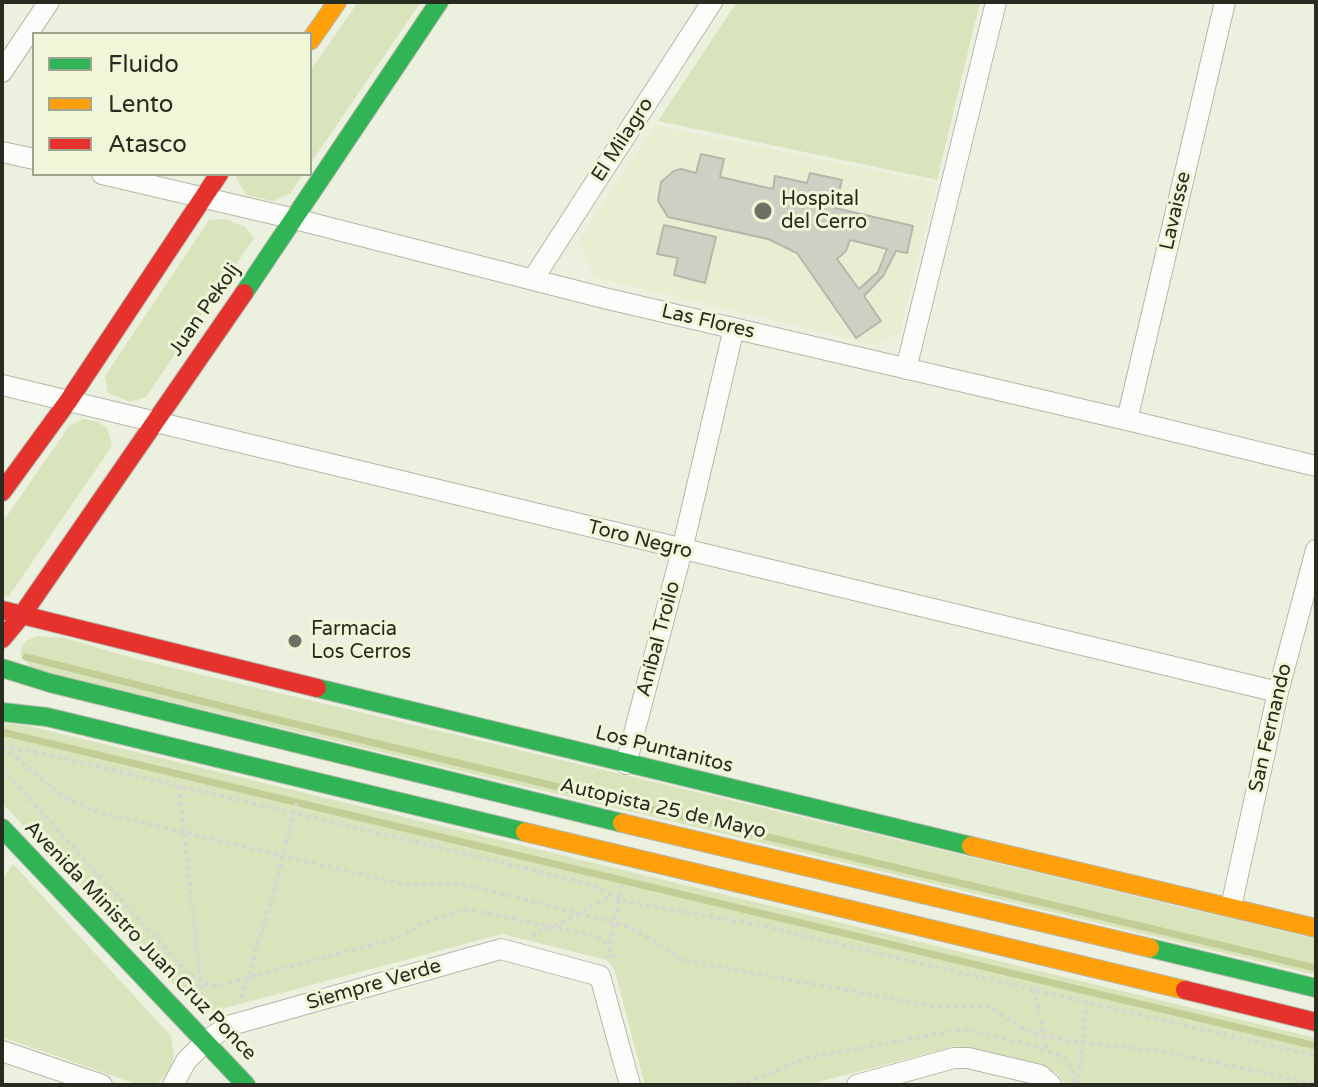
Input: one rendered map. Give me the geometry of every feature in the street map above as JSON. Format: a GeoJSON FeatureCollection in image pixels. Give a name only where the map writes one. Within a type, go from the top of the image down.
{"type":"FeatureCollection","features":[{"type":"Feature","properties":{"kind":"street"},"geometry":{"type":"LineString","coordinates":[[2,72],[49,2]]}},
{"type":"Feature","properties":{"kind":"street"},"geometry":{"type":"LineString","coordinates":[[312,38],[337,2]]}},
{"type":"Feature","properties":{"kind":"street","name":"Juan Pekolj"},"geometry":{"type":"LineString","coordinates":[[2,639],[22,615],[295,219],[439,2]]}},
{"type":"Feature","properties":{"kind":"street","name":"El Milagro"},"geometry":{"type":"LineString","coordinates":[[533,279],[712,2]]}},
{"type":"Feature","properties":{"kind":"street"},"geometry":{"type":"LineString","coordinates":[[906,369],[996,2]]}},
{"type":"Feature","properties":{"kind":"street","name":"Lavaisse"},"geometry":{"type":"LineString","coordinates":[[1127,420],[1225,2]]}},
{"type":"Feature","properties":{"kind":"street"},"geometry":{"type":"LineString","coordinates":[[2,152],[32,159]]}},
{"type":"Feature","properties":{"kind":"street","name":"Las Flores"},"geometry":{"type":"LineString","coordinates":[[111,176],[1316,466]]}},
{"type":"Feature","properties":{"kind":"street"},"geometry":{"type":"LineString","coordinates":[[2,492],[69,400],[218,176]]}},
{"type":"Feature","properties":{"kind":"street","name":"Aníbal Troilo"},"geometry":{"type":"LineString","coordinates":[[626,764],[682,550],[734,328]]}},
{"type":"Feature","properties":{"kind":"street","name":"Toro Negro"},"geometry":{"type":"LineString","coordinates":[[2,385],[1278,692]]}},
{"type":"Feature","properties":{"kind":"street","name":"San Fernando"},"geometry":{"type":"LineString","coordinates":[[1231,907],[1278,692],[1316,550]]}},
{"type":"Feature","properties":{"kind":"street","name":"Los Puntanitos"},"geometry":{"type":"LineString","coordinates":[[2,610],[626,764],[1316,928]]}},
{"type":"Feature","properties":{"kind":"street","name":"Autopista 25 de Mayo"},"geometry":{"type":"LineString","coordinates":[[2,668],[50,683],[446,780],[1316,988]]}},
{"type":"Feature","properties":{"kind":"street"},"geometry":{"type":"LineString","coordinates":[[2,712],[47,717],[1316,1022]]}},
{"type":"Feature","properties":{"kind":"street","name":"Avenida Ministro Juan Cruz Ponce"},"geometry":{"type":"LineString","coordinates":[[2,828],[246,1085]]}},
{"type":"Feature","properties":{"kind":"street"},"geometry":{"type":"LineString","coordinates":[[501,949],[610,974],[630,1085]]}},
{"type":"Feature","properties":{"kind":"street","name":"Siempre Verde"},"geometry":{"type":"LineString","coordinates":[[173,1085],[186,1061],[206,1041],[228,1026],[501,949]]}},
{"type":"Feature","properties":{"kind":"street"},"geometry":{"type":"LineString","coordinates":[[2,1051],[102,1085]]}},
{"type":"Feature","properties":{"kind":"street"},"geometry":{"type":"LineString","coordinates":[[857,1085],[954,1058],[968,1058],[1040,1075],[1051,1085]]}},
{"type":"Feature","properties":{"kind":"path"},"geometry":{"type":"LineString","coordinates":[[2,748],[44,754],[591,885],[620,899],[753,924],[1316,1056]]}},
{"type":"Feature","properties":{"kind":"path"},"geometry":{"type":"LineString","coordinates":[[2,748],[63,797],[98,812],[406,885],[461,884],[616,923],[658,943],[682,960],[939,1007],[988,1006],[1025,1030],[1082,1043],[1166,1052],[1316,1084]]}},
{"type":"Feature","properties":{"kind":"path"},"geometry":{"type":"LineString","coordinates":[[2,769],[191,976],[201,981],[220,985],[397,938],[425,922],[467,909],[596,936],[617,958],[610,974]]}},
{"type":"Feature","properties":{"kind":"path"},"geometry":{"type":"LineString","coordinates":[[179,786],[206,1041]]}},
{"type":"Feature","properties":{"kind":"path"},"geometry":{"type":"LineString","coordinates":[[228,1026],[247,978],[294,813]]}},
{"type":"Feature","properties":{"kind":"path"},"geometry":{"type":"LineString","coordinates":[[501,949],[579,914],[612,895]]}},
{"type":"Feature","properties":{"kind":"path"},"geometry":{"type":"LineString","coordinates":[[610,974],[620,899]]}},
{"type":"Feature","properties":{"kind":"path"},"geometry":{"type":"LineString","coordinates":[[1034,989],[1049,1062]]}},
{"type":"Feature","properties":{"kind":"path"},"geometry":{"type":"LineString","coordinates":[[1078,1085],[1086,1001]]}},
{"type":"Feature","properties":{"kind":"shaded area"},"geometry":{"type":"Polygon","coordinates":[[[358,2],[421,2],[312,161],[312,68],[358,2]]]}},
{"type":"Feature","properties":{"kind":"shaded area"},"geometry":{"type":"Polygon","coordinates":[[[737,2],[980,2],[937,180],[658,121],[737,2]]]}},
{"type":"Feature","properties":{"kind":"shaded area","name":"Hospital del Cerro"},"geometry":{"type":"Polygon","coordinates":[[[655,125],[936,183],[900,332],[875,345],[594,277],[579,240],[655,125]]]}},
{"type":"Feature","properties":{"kind":"shaded area"},"geometry":{"type":"Polygon","coordinates":[[[302,176],[290,194],[273,201],[246,195],[236,177],[302,176]]]}},
{"type":"Feature","properties":{"kind":"shaded area"},"geometry":{"type":"Polygon","coordinates":[[[226,219],[245,227],[254,238],[146,397],[130,402],[108,393],[105,376],[209,220],[226,219]]]}},
{"type":"Feature","properties":{"kind":"shaded area"},"geometry":{"type":"Polygon","coordinates":[[[83,419],[98,422],[107,428],[112,446],[9,596],[2,597],[2,523],[69,426],[83,419]]]}},
{"type":"Feature","properties":{"kind":"shaded area"},"geometry":{"type":"Polygon","coordinates":[[[37,636],[64,638],[140,660],[1316,939],[1316,975],[33,669],[21,657],[21,649],[26,641],[37,636]]]}},
{"type":"Feature","properties":{"kind":"shaded area"},"geometry":{"type":"Polygon","coordinates":[[[2,723],[29,726],[1316,1038],[1316,1085],[1067,1085],[1056,1073],[1042,1068],[956,1046],[807,1085],[645,1085],[614,969],[607,960],[502,934],[214,1011],[195,1007],[2,803],[2,723]]]}},
{"type":"Feature","properties":{"kind":"shaded area"},"geometry":{"type":"Polygon","coordinates":[[[13,864],[171,1036],[174,1057],[168,1072],[157,1084],[139,1085],[2,1037],[2,880],[13,864]]]}},
{"type":"Feature","properties":{"kind":"building"},"geometry":{"type":"Polygon","coordinates":[[[701,154],[724,159],[720,177],[773,189],[775,176],[807,183],[810,173],[842,180],[835,208],[913,226],[907,253],[896,251],[883,276],[864,296],[881,321],[856,338],[797,253],[768,239],[668,217],[658,201],[661,182],[681,169],[696,173],[701,154]],[[850,240],[846,251],[837,259],[859,289],[878,272],[887,249],[850,240]]]}},
{"type":"Feature","properties":{"kind":"building"},"geometry":{"type":"Polygon","coordinates":[[[664,225],[716,237],[705,283],[674,275],[678,258],[657,254],[664,225]]]}},
{"type":"Feature","properties":{"kind":"waterway"},"geometry":{"type":"LineString","coordinates":[[26,657],[1316,968]]}},
{"type":"Feature","properties":{"kind":"waterway"},"geometry":{"type":"LineString","coordinates":[[2,732],[1316,1046]]}},
{"type":"Feature","properties":{"kind":"traffic: fast"},"geometry":{"type":"LineString","coordinates":[[244,293],[439,2]]}},
{"type":"Feature","properties":{"kind":"traffic: fast"},"geometry":{"type":"LineString","coordinates":[[2,668],[50,683],[622,823]]}},
{"type":"Feature","properties":{"kind":"traffic: fast"},"geometry":{"type":"LineString","coordinates":[[317,688],[971,846]]}},
{"type":"Feature","properties":{"kind":"traffic: fast"},"geometry":{"type":"LineString","coordinates":[[2,712],[47,717],[525,832]]}},
{"type":"Feature","properties":{"kind":"traffic: fast"},"geometry":{"type":"LineString","coordinates":[[2,828],[246,1085]]}},
{"type":"Feature","properties":{"kind":"traffic: fast"},"geometry":{"type":"LineString","coordinates":[[1150,948],[1316,988]]}},
{"type":"Feature","properties":{"kind":"traffic: slow"},"geometry":{"type":"LineString","coordinates":[[312,38],[337,2]]}},
{"type":"Feature","properties":{"kind":"traffic: slow"},"geometry":{"type":"LineString","coordinates":[[622,823],[1150,948]]}},
{"type":"Feature","properties":{"kind":"traffic: slow"},"geometry":{"type":"LineString","coordinates":[[525,832],[1185,990]]}},
{"type":"Feature","properties":{"kind":"traffic: slow"},"geometry":{"type":"LineString","coordinates":[[971,846],[1316,928]]}},
{"type":"Feature","properties":{"kind":"traffic: jam"},"geometry":{"type":"LineString","coordinates":[[2,492],[69,400],[218,176]]}},
{"type":"Feature","properties":{"kind":"traffic: jam"},"geometry":{"type":"LineString","coordinates":[[2,639],[22,615],[244,293]]}},
{"type":"Feature","properties":{"kind":"traffic: jam"},"geometry":{"type":"LineString","coordinates":[[2,610],[317,688]]}},
{"type":"Feature","properties":{"kind":"traffic: jam"},"geometry":{"type":"LineString","coordinates":[[1185,990],[1316,1022]]}},
{"type":"Feature","properties":{"kind":"place","name":"Hospital del Cerro"},"geometry":{"type":"Point","coordinates":[763,211]}},
{"type":"Feature","properties":{"kind":"place","name":"Farmacia Los Cerros"},"geometry":{"type":"Point","coordinates":[295,641]}}]}
